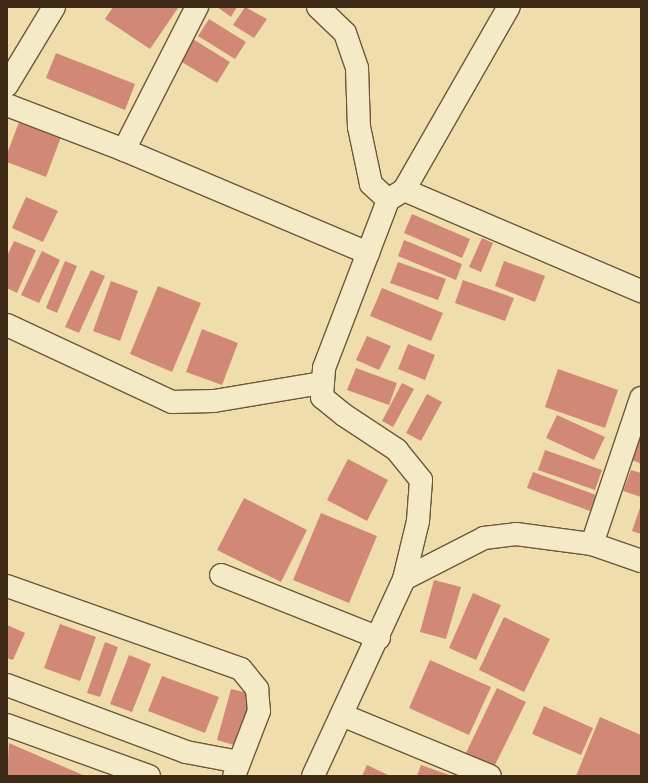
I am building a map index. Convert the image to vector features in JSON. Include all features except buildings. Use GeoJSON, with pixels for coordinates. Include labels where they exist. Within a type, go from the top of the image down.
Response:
{"type":"FeatureCollection","features":[{"type":"Feature","properties":{"kind":"street"},"geometry":{"type":"LineString","coordinates":[[7,85],[54,7]]}},
{"type":"Feature","properties":{"kind":"street"},"geometry":{"type":"LineString","coordinates":[[124,150],[197,7]]}},
{"type":"Feature","properties":{"kind":"street"},"geometry":{"type":"LineString","coordinates":[[318,7],[346,33],[356,68],[359,127],[371,184],[641,290]]}},
{"type":"Feature","properties":{"kind":"street"},"geometry":{"type":"LineString","coordinates":[[313,776],[379,638],[404,579],[418,521],[421,480],[397,450],[344,416],[322,397],[321,383],[324,368],[368,253],[396,195],[509,7]]}},
{"type":"Feature","properties":{"kind":"street"},"geometry":{"type":"LineString","coordinates":[[7,105],[124,150],[368,253]]}},
{"type":"Feature","properties":{"kind":"street"},"geometry":{"type":"LineString","coordinates":[[7,325],[172,402],[214,401],[321,383]]}},
{"type":"Feature","properties":{"kind":"street"},"geometry":{"type":"LineString","coordinates":[[592,544],[641,398]]}},
{"type":"Feature","properties":{"kind":"street"},"geometry":{"type":"LineString","coordinates":[[404,579],[484,538],[516,534],[592,544],[641,561]]}},
{"type":"Feature","properties":{"kind":"street"},"geometry":{"type":"LineString","coordinates":[[221,575],[379,638]]}},
{"type":"Feature","properties":{"kind":"street"},"geometry":{"type":"LineString","coordinates":[[7,586],[241,669],[257,689],[259,711],[236,769],[186,752],[7,685]]}},
{"type":"Feature","properties":{"kind":"street"},"geometry":{"type":"LineString","coordinates":[[342,715],[490,776]]}},
{"type":"Feature","properties":{"kind":"street"},"geometry":{"type":"LineString","coordinates":[[7,725],[138,774]]}}]}
